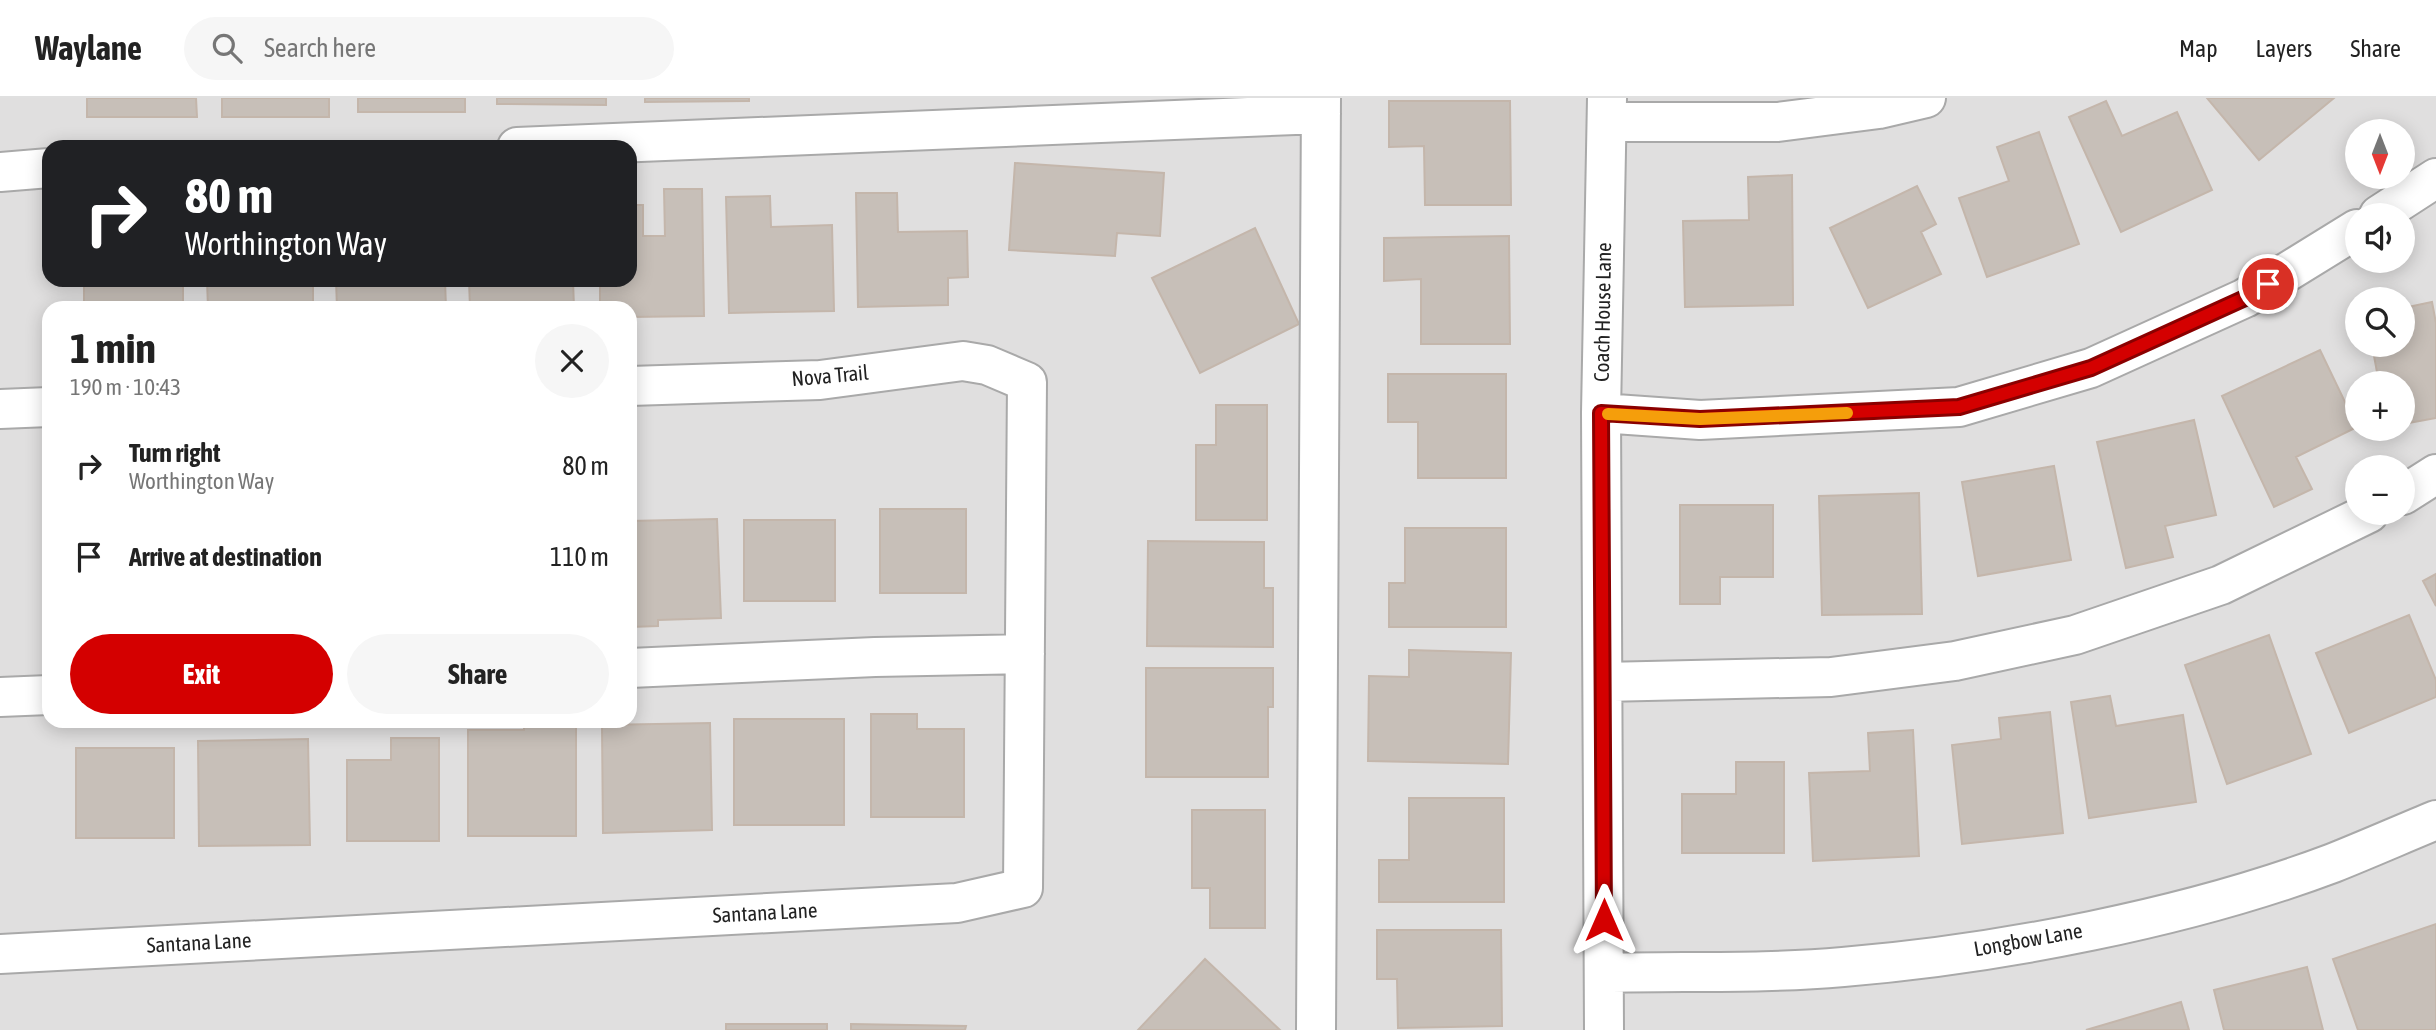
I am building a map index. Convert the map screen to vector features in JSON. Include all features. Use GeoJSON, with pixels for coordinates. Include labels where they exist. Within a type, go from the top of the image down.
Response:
{"type":"FeatureCollection","features":[{"type":"Feature","properties":{"kind":"street"},"geometry":{"type":"LineString","coordinates":[[1607,110],[1778,122],[1879,109],[1926,98]]}},
{"type":"Feature","properties":{"kind":"street"},"geometry":{"type":"LineString","coordinates":[[637,141],[1321,106],[1316,1030]]}},
{"type":"Feature","properties":{"kind":"street","name":"Coach House Lane"},"geometry":{"type":"LineString","coordinates":[[1604,1030],[1601,413],[1607,110]]}},
{"type":"Feature","properties":{"kind":"street"},"geometry":{"type":"LineString","coordinates":[[0,172],[42,169]]}},
{"type":"Feature","properties":{"kind":"street"},"geometry":{"type":"LineString","coordinates":[[2397,203],[2436,178]]}},
{"type":"Feature","properties":{"kind":"street"},"geometry":{"type":"LineString","coordinates":[[1601,413],[1700,419],[1959,407],[2102,363],[2245,298],[2345,236]]}},
{"type":"Feature","properties":{"kind":"street","name":"Nova Trail"},"geometry":{"type":"LineString","coordinates":[[637,386],[820,380],[963,361],[987,365],[1027,382]]}},
{"type":"Feature","properties":{"kind":"street","name":"Santana Lane"},"geometry":{"type":"LineString","coordinates":[[0,954],[957,903],[1023,888],[1027,382]]}},
{"type":"Feature","properties":{"kind":"street"},"geometry":{"type":"LineString","coordinates":[[0,409],[42,407]]}},
{"type":"Feature","properties":{"kind":"street"},"geometry":{"type":"LineString","coordinates":[[2415,487],[2436,474]]}},
{"type":"Feature","properties":{"kind":"street"},"geometry":{"type":"LineString","coordinates":[[1603,682],[1831,677],[1955,661],[2075,635],[2221,585],[2345,525]]}},
{"type":"Feature","properties":{"kind":"street"},"geometry":{"type":"LineString","coordinates":[[637,668],[875,657],[1025,654]]}},
{"type":"Feature","properties":{"kind":"street"},"geometry":{"type":"LineString","coordinates":[[0,697],[42,695]]}},
{"type":"Feature","properties":{"kind":"street","name":"Longbow Lane"},"geometry":{"type":"LineString","coordinates":[[1605,973],[1842,967],[1996,947],[2128,922],[2236,894],[2332,863],[2436,820]]}},
{"type":"Feature","properties":{"kind":"shaded area"},"geometry":{"type":"Polygon","coordinates":[[[0,98],[2436,98],[2436,1030],[0,1030],[0,98]]]}},
{"type":"Feature","properties":{"kind":"building"},"geometry":{"type":"Polygon","coordinates":[[[87,98],[196,98],[197,117],[87,117],[87,98]]]}},
{"type":"Feature","properties":{"kind":"building"},"geometry":{"type":"Polygon","coordinates":[[[222,98],[329,98],[329,117],[222,117],[222,98]]]}},
{"type":"Feature","properties":{"kind":"building"},"geometry":{"type":"Polygon","coordinates":[[[358,98],[465,98],[465,112],[358,112],[358,98]]]}},
{"type":"Feature","properties":{"kind":"building"},"geometry":{"type":"Polygon","coordinates":[[[497,98],[606,98],[606,105],[497,104],[497,98]]]}},
{"type":"Feature","properties":{"kind":"building"},"geometry":{"type":"Polygon","coordinates":[[[645,98],[749,98],[749,101],[645,102],[645,98]]]}},
{"type":"Feature","properties":{"kind":"building"},"geometry":{"type":"Polygon","coordinates":[[[2207,98],[2334,98],[2259,160],[2207,98]]]}},
{"type":"Feature","properties":{"kind":"building"},"geometry":{"type":"Polygon","coordinates":[[[1389,101],[1510,101],[1511,205],[1425,205],[1424,146],[1389,147],[1389,101]]]}},
{"type":"Feature","properties":{"kind":"building"},"geometry":{"type":"Polygon","coordinates":[[[2106,101],[2122,136],[2177,112],[2212,190],[2121,232],[2069,117],[2106,101]]]}},
{"type":"Feature","properties":{"kind":"building"},"geometry":{"type":"Polygon","coordinates":[[[2039,132],[2079,244],[1987,277],[1959,198],[2009,181],[1997,147],[2039,132]]]}},
{"type":"Feature","properties":{"kind":"building"},"geometry":{"type":"Polygon","coordinates":[[[1015,163],[1164,173],[1160,236],[1117,233],[1115,256],[1009,250],[1015,163]]]}},
{"type":"Feature","properties":{"kind":"building"},"geometry":{"type":"Polygon","coordinates":[[[1792,175],[1793,305],[1685,307],[1683,221],[1749,220],[1748,177],[1792,175]]]}},
{"type":"Feature","properties":{"kind":"building"},"geometry":{"type":"Polygon","coordinates":[[[1917,186],[1936,224],[1921,232],[1941,274],[1868,308],[1830,228],[1917,186]]]}},
{"type":"Feature","properties":{"kind":"building"},"geometry":{"type":"Polygon","coordinates":[[[664,189],[702,189],[704,316],[637,317],[637,301],[600,301],[600,287],[637,287],[637,205],[643,205],[643,236],[665,236],[664,189]]]}},
{"type":"Feature","properties":{"kind":"building"},"geometry":{"type":"Polygon","coordinates":[[[856,193],[897,193],[898,232],[967,231],[968,277],[948,278],[948,305],[858,307],[856,193]]]}},
{"type":"Feature","properties":{"kind":"building"},"geometry":{"type":"Polygon","coordinates":[[[770,196],[771,227],[832,225],[834,311],[729,313],[726,197],[770,196]]]}},
{"type":"Feature","properties":{"kind":"building"},"geometry":{"type":"Polygon","coordinates":[[[1255,228],[1299,324],[1200,373],[1152,278],[1255,228]]]}},
{"type":"Feature","properties":{"kind":"building"},"geometry":{"type":"Polygon","coordinates":[[[1509,236],[1510,344],[1421,344],[1421,279],[1384,281],[1384,238],[1509,236]]]}},
{"type":"Feature","properties":{"kind":"building"},"geometry":{"type":"Polygon","coordinates":[[[84,287],[183,287],[183,301],[84,301],[84,287]]]}},
{"type":"Feature","properties":{"kind":"building"},"geometry":{"type":"Polygon","coordinates":[[[207,287],[313,287],[313,301],[208,301],[207,287]]]}},
{"type":"Feature","properties":{"kind":"building"},"geometry":{"type":"Polygon","coordinates":[[[336,287],[445,287],[446,301],[337,301],[336,287]]]}},
{"type":"Feature","properties":{"kind":"building"},"geometry":{"type":"Polygon","coordinates":[[[469,287],[573,287],[574,301],[470,301],[469,287]]]}},
{"type":"Feature","properties":{"kind":"building"},"geometry":{"type":"Polygon","coordinates":[[[2432,302],[2436,323],[2436,418],[2415,422],[2415,371],[2377,371],[2374,357],[2415,357],[2415,306],[2432,302]]]}},
{"type":"Feature","properties":{"kind":"building"},"geometry":{"type":"Polygon","coordinates":[[[2320,350],[2345,402],[2345,433],[2296,457],[2312,489],[2274,507],[2222,396],[2320,350]]]}},
{"type":"Feature","properties":{"kind":"building"},"geometry":{"type":"Polygon","coordinates":[[[1388,374],[1506,374],[1506,478],[1418,478],[1418,422],[1388,422],[1388,374]]]}},
{"type":"Feature","properties":{"kind":"building"},"geometry":{"type":"Polygon","coordinates":[[[1216,405],[1267,405],[1267,520],[1196,520],[1196,445],[1216,445],[1216,405]]]}},
{"type":"Feature","properties":{"kind":"building"},"geometry":{"type":"Polygon","coordinates":[[[2194,420],[2216,515],[2165,526],[2173,557],[2126,568],[2097,442],[2194,420]]]}},
{"type":"Feature","properties":{"kind":"building"},"geometry":{"type":"Polygon","coordinates":[[[2054,466],[2071,560],[1978,576],[1962,482],[2054,466]]]}},
{"type":"Feature","properties":{"kind":"building"},"geometry":{"type":"Polygon","coordinates":[[[1919,493],[1922,614],[1822,615],[1819,496],[1919,493]]]}},
{"type":"Feature","properties":{"kind":"building"},"geometry":{"type":"Polygon","coordinates":[[[1680,505],[1773,505],[1773,577],[1720,577],[1720,604],[1680,604],[1680,505]]]}},
{"type":"Feature","properties":{"kind":"building"},"geometry":{"type":"Polygon","coordinates":[[[880,509],[966,509],[966,593],[880,593],[880,509]]]}},
{"type":"Feature","properties":{"kind":"building"},"geometry":{"type":"Polygon","coordinates":[[[717,519],[721,618],[658,620],[658,626],[637,627],[637,521],[717,519]]]}},
{"type":"Feature","properties":{"kind":"building"},"geometry":{"type":"Polygon","coordinates":[[[744,520],[835,520],[835,601],[744,601],[744,520]]]}},
{"type":"Feature","properties":{"kind":"building"},"geometry":{"type":"Polygon","coordinates":[[[1405,528],[1506,528],[1506,627],[1389,627],[1389,583],[1405,583],[1405,528]]]}},
{"type":"Feature","properties":{"kind":"building"},"geometry":{"type":"Polygon","coordinates":[[[1148,541],[1264,542],[1264,588],[1273,588],[1273,647],[1147,646],[1148,541]]]}},
{"type":"Feature","properties":{"kind":"building"},"geometry":{"type":"Polygon","coordinates":[[[2436,574],[2436,606],[2423,581],[2436,574]]]}},
{"type":"Feature","properties":{"kind":"building"},"geometry":{"type":"Polygon","coordinates":[[[2409,615],[2436,680],[2436,697],[2349,733],[2316,653],[2409,615]]]}},
{"type":"Feature","properties":{"kind":"building"},"geometry":{"type":"Polygon","coordinates":[[[2269,635],[2311,754],[2227,784],[2185,665],[2269,635]]]}},
{"type":"Feature","properties":{"kind":"building"},"geometry":{"type":"Polygon","coordinates":[[[1409,650],[1511,653],[1508,764],[1368,761],[1369,676],[1409,677],[1409,650]]]}},
{"type":"Feature","properties":{"kind":"building"},"geometry":{"type":"Polygon","coordinates":[[[1146,668],[1273,668],[1273,707],[1268,707],[1268,777],[1146,777],[1146,668]]]}},
{"type":"Feature","properties":{"kind":"building"},"geometry":{"type":"Polygon","coordinates":[[[2110,696],[2116,726],[2183,715],[2196,802],[2089,818],[2071,702],[2110,696]]]}},
{"type":"Feature","properties":{"kind":"building"},"geometry":{"type":"Polygon","coordinates":[[[2050,712],[2063,833],[1962,844],[1952,745],[2001,739],[1999,718],[2050,712]]]}},
{"type":"Feature","properties":{"kind":"building"},"geometry":{"type":"Polygon","coordinates":[[[871,714],[917,714],[917,729],[964,729],[964,817],[871,817],[871,714]]]}},
{"type":"Feature","properties":{"kind":"building"},"geometry":{"type":"Polygon","coordinates":[[[734,719],[844,719],[844,825],[734,825],[734,719]]]}},
{"type":"Feature","properties":{"kind":"building"},"geometry":{"type":"Polygon","coordinates":[[[710,723],[712,830],[603,833],[602,728],[637,728],[637,724],[710,723]]]}},
{"type":"Feature","properties":{"kind":"building"},"geometry":{"type":"Polygon","coordinates":[[[576,728],[576,836],[468,836],[468,730],[576,728]]]}},
{"type":"Feature","properties":{"kind":"building"},"geometry":{"type":"Polygon","coordinates":[[[1913,730],[1919,856],[1813,861],[1809,773],[1870,771],[1868,733],[1913,730]]]}},
{"type":"Feature","properties":{"kind":"building"},"geometry":{"type":"Polygon","coordinates":[[[391,738],[439,738],[439,841],[347,841],[347,760],[391,760],[391,738]]]}},
{"type":"Feature","properties":{"kind":"building"},"geometry":{"type":"Polygon","coordinates":[[[308,739],[310,845],[199,846],[198,741],[308,739]]]}},
{"type":"Feature","properties":{"kind":"building"},"geometry":{"type":"Polygon","coordinates":[[[76,748],[174,748],[174,838],[76,838],[76,748]]]}},
{"type":"Feature","properties":{"kind":"building"},"geometry":{"type":"Polygon","coordinates":[[[1736,762],[1784,762],[1784,853],[1682,853],[1682,794],[1736,794],[1736,762]]]}},
{"type":"Feature","properties":{"kind":"building"},"geometry":{"type":"Polygon","coordinates":[[[1409,798],[1504,798],[1504,902],[1379,902],[1379,860],[1409,860],[1409,798]]]}},
{"type":"Feature","properties":{"kind":"building"},"geometry":{"type":"Polygon","coordinates":[[[1192,810],[1265,810],[1265,928],[1210,928],[1210,888],[1192,888],[1192,810]]]}},
{"type":"Feature","properties":{"kind":"building"},"geometry":{"type":"Polygon","coordinates":[[[2436,924],[2436,1030],[2358,1030],[2333,959],[2436,924]]]}},
{"type":"Feature","properties":{"kind":"building"},"geometry":{"type":"Polygon","coordinates":[[[1377,930],[1501,930],[1502,1026],[1398,1028],[1397,979],[1377,979],[1377,930]]]}},
{"type":"Feature","properties":{"kind":"building"},"geometry":{"type":"Polygon","coordinates":[[[1205,959],[1280,1030],[1138,1030],[1205,959]]]}},
{"type":"Feature","properties":{"kind":"building"},"geometry":{"type":"Polygon","coordinates":[[[2307,967],[2323,1030],[2224,1030],[2214,990],[2307,967]]]}},
{"type":"Feature","properties":{"kind":"building"},"geometry":{"type":"Polygon","coordinates":[[[2181,1002],[2189,1030],[2086,1030],[2181,1002]]]}},
{"type":"Feature","properties":{"kind":"building"},"geometry":{"type":"Polygon","coordinates":[[[726,1024],[827,1024],[827,1030],[726,1030],[726,1024]]]}},
{"type":"Feature","properties":{"kind":"building"},"geometry":{"type":"Polygon","coordinates":[[[851,1024],[966,1026],[965,1030],[851,1030],[851,1024]]]}},
{"type":"Feature","properties":{"kind":"slow traffic"},"geometry":{"type":"LineString","coordinates":[[1608,414],[1700,419],[1847,413]]}},
{"type":"Feature","properties":{"kind":"route"},"geometry":{"type":"LineString","coordinates":[[1604,920],[1601,413],[1700,419],[1959,407],[2091,368],[2245,298],[2268,284]]}}]}
